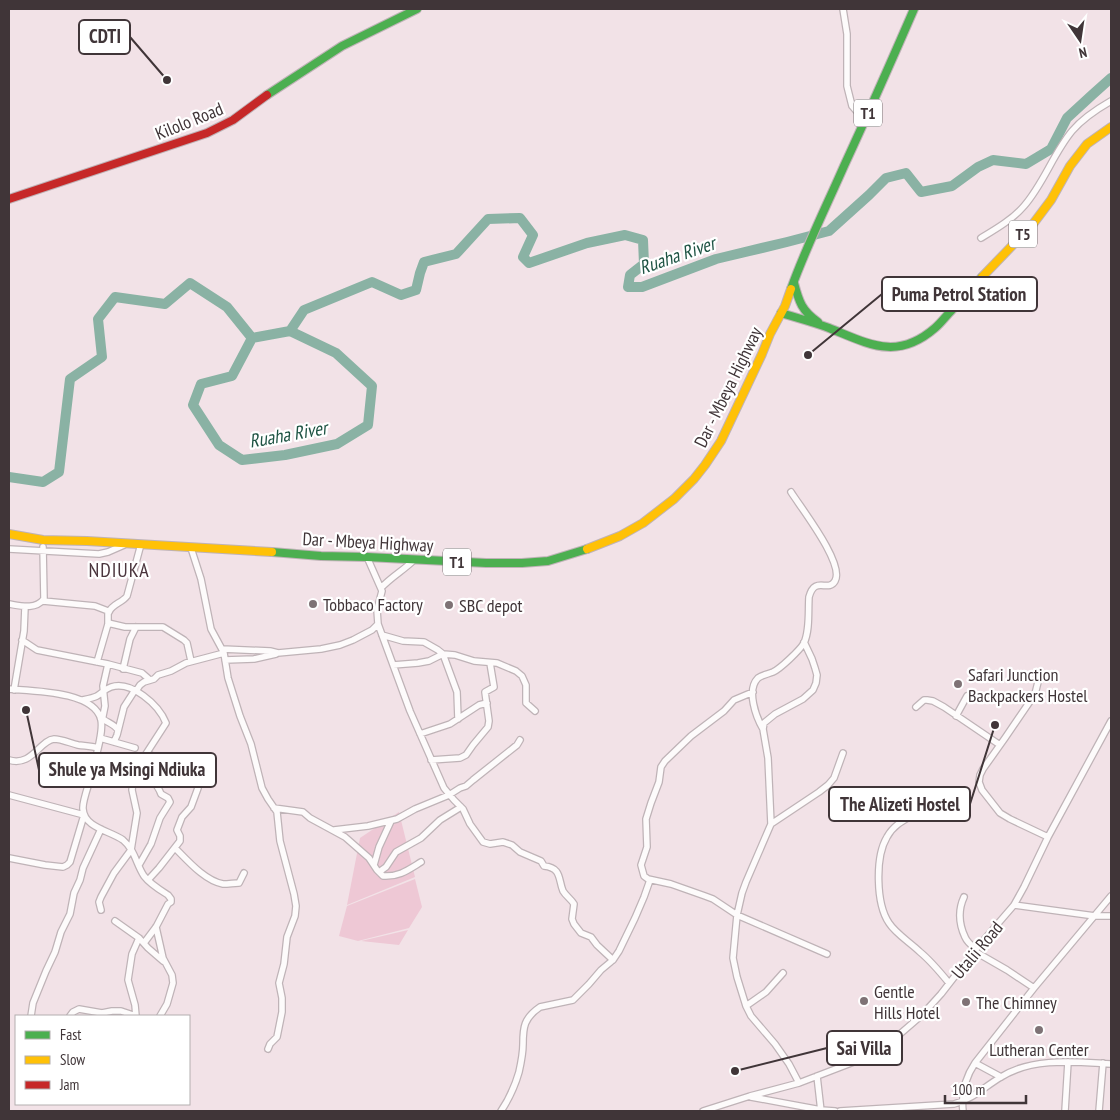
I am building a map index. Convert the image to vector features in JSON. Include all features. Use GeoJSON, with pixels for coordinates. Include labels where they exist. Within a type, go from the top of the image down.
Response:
{"type":"FeatureCollection","features":[{"type":"Feature","properties":{"kind":"main road","name":"Kilolo Road"},"geometry":{"type":"LineString","coordinates":[[9,199],[207,133],[233,120],[262,98],[342,46],[417,9]]}},
{"type":"Feature","properties":{"kind":"main road","name":"T1"},"geometry":{"type":"LineString","coordinates":[[783,310],[797,272],[885,78],[914,9]]}},
{"type":"Feature","properties":{"kind":"main road","name":"T5"},"geometry":{"type":"LineString","coordinates":[[783,310],[871,345],[889,348],[904,347],[916,342],[936,328],[1033,224],[1051,200],[1070,166],[1087,144],[1111,127]]}},
{"type":"Feature","properties":{"kind":"main road"},"geometry":{"type":"LineString","coordinates":[[770,334],[785,324],[805,318],[794,283]]}},
{"type":"Feature","properties":{"kind":"main road","name":"Dar - Mbeya Highway"},"geometry":{"type":"LineString","coordinates":[[9,534],[43,540],[88,540],[321,556],[486,564],[548,560],[595,548],[643,523],[674,499],[694,479],[721,441],[783,310]]}},
{"type":"Feature","properties":{"kind":"street"},"geometry":{"type":"LineString","coordinates":[[843,9],[847,35],[847,86],[849,97],[852,106],[864,121]]}},
{"type":"Feature","properties":{"kind":"street"},"geometry":{"type":"LineString","coordinates":[[981,238],[998,228],[1024,207],[1038,188],[1055,156],[1072,131],[1089,115],[1111,101]]}},
{"type":"Feature","properties":{"kind":"street"},"geometry":{"type":"LineString","coordinates":[[791,492],[826,545],[834,561],[837,576],[831,585],[815,586],[812,588],[808,602],[806,635],[804,642],[796,653],[777,670],[756,680],[753,699],[763,729],[768,758],[771,824],[746,882],[737,915],[733,958],[736,976],[751,1016],[775,1044],[799,1083]]}},
{"type":"Feature","properties":{"kind":"street"},"geometry":{"type":"LineString","coordinates":[[43,540],[43,601]]}},
{"type":"Feature","properties":{"kind":"street"},"geometry":{"type":"LineString","coordinates":[[9,549],[99,554],[128,544]]}},
{"type":"Feature","properties":{"kind":"street"},"geometry":{"type":"LineString","coordinates":[[97,662],[108,623],[109,612],[112,607],[127,596],[141,544]]}},
{"type":"Feature","properties":{"kind":"street"},"geometry":{"type":"LineString","coordinates":[[191,548],[201,579],[212,629],[224,654],[228,678],[250,744],[262,788],[277,812],[284,861],[293,888],[296,906],[295,916],[286,938],[284,964],[279,983],[282,1012],[277,1036],[268,1049]]}},
{"type":"Feature","properties":{"kind":"street"},"geometry":{"type":"LineString","coordinates":[[367,557],[381,588],[377,610],[378,624],[420,734],[444,788],[465,812],[470,824],[483,842],[490,844],[503,842],[512,845],[520,852],[541,861],[544,866],[550,866],[556,871],[559,875],[563,891],[573,902],[572,919],[574,924],[580,932],[591,936],[597,945],[613,960]]}},
{"type":"Feature","properties":{"kind":"street"},"geometry":{"type":"LineString","coordinates":[[381,588],[414,560]]}},
{"type":"Feature","properties":{"kind":"street"},"geometry":{"type":"LineString","coordinates":[[9,604],[25,607],[34,606],[43,601],[95,606],[106,609],[109,612]]}},
{"type":"Feature","properties":{"kind":"street"},"geometry":{"type":"LineString","coordinates":[[25,607],[24,630],[11,690],[56,694],[82,700],[98,712],[102,721],[115,726],[118,730]]}},
{"type":"Feature","properties":{"kind":"street"},"geometry":{"type":"LineString","coordinates":[[108,623],[125,627],[162,628],[176,635],[187,644],[191,661]]}},
{"type":"Feature","properties":{"kind":"street"},"geometry":{"type":"LineString","coordinates":[[224,654],[254,659],[278,653],[321,649],[340,645],[360,637],[378,624]]}},
{"type":"Feature","properties":{"kind":"street"},"geometry":{"type":"LineString","coordinates":[[123,669],[130,639],[136,627]]}},
{"type":"Feature","properties":{"kind":"street"},"geometry":{"type":"LineString","coordinates":[[382,635],[403,641],[424,642],[443,654],[457,692],[458,720]]}},
{"type":"Feature","properties":{"kind":"street"},"geometry":{"type":"LineString","coordinates":[[22,640],[37,650],[108,664],[142,674],[150,680]]}},
{"type":"Feature","properties":{"kind":"street"},"geometry":{"type":"LineString","coordinates":[[763,729],[764,723],[769,719],[803,699],[813,690],[817,675],[804,642]]}},
{"type":"Feature","properties":{"kind":"street"},"geometry":{"type":"LineString","coordinates":[[114,742],[124,707],[142,683],[191,661],[224,654],[270,651],[278,653]]}},
{"type":"Feature","properties":{"kind":"street"},"geometry":{"type":"LineString","coordinates":[[393,666],[429,661],[443,654],[504,666],[522,676],[526,685],[526,703],[535,710]]}},
{"type":"Feature","properties":{"kind":"street"},"geometry":{"type":"LineString","coordinates":[[431,760],[460,758],[466,755],[488,727],[489,721],[485,692],[494,687],[490,663]]}},
{"type":"Feature","properties":{"kind":"street"},"geometry":{"type":"LineString","coordinates":[[108,664],[103,686],[105,706],[100,738],[82,810],[86,819],[123,840],[148,880],[171,898],[156,927],[141,941],[132,954],[128,980],[136,1015]]}},
{"type":"Feature","properties":{"kind":"street"},"geometry":{"type":"LineString","coordinates":[[142,674],[142,683]]}},
{"type":"Feature","properties":{"kind":"street"},"geometry":{"type":"LineString","coordinates":[[1038,682],[1035,694],[983,768],[979,785],[1000,813],[1048,837]]}},
{"type":"Feature","properties":{"kind":"street"},"geometry":{"type":"LineString","coordinates":[[82,700],[96,696],[114,686],[124,686],[135,690],[158,710],[166,723],[144,757],[133,781],[132,790],[137,812],[131,850],[114,872],[101,897],[99,902],[101,910]]}},
{"type":"Feature","properties":{"kind":"street"},"geometry":{"type":"LineString","coordinates":[[753,692],[734,700],[724,711],[691,736],[661,767],[659,782],[646,820],[647,847],[641,865],[644,876],[650,880],[671,884],[714,899],[737,915],[827,954]]}},
{"type":"Feature","properties":{"kind":"street"},"geometry":{"type":"LineString","coordinates":[[956,716],[967,696]]}},
{"type":"Feature","properties":{"kind":"street"},"geometry":{"type":"LineString","coordinates":[[916,707],[924,700],[933,701],[1000,745]]}},
{"type":"Feature","properties":{"kind":"street"},"geometry":{"type":"LineString","coordinates":[[420,734],[458,720],[478,705],[487,703]]}},
{"type":"Feature","properties":{"kind":"street","name":"Utalii Road"},"geometry":{"type":"LineString","coordinates":[[703,1111],[799,1083],[859,1060],[893,1040],[922,1015],[1014,906],[1048,837],[1111,721]]}},
{"type":"Feature","properties":{"kind":"street"},"geometry":{"type":"LineString","coordinates":[[1104,734],[1111,737]]}},
{"type":"Feature","properties":{"kind":"street"},"geometry":{"type":"LineString","coordinates":[[100,738],[135,748]]}},
{"type":"Feature","properties":{"kind":"street"},"geometry":{"type":"LineString","coordinates":[[9,760],[23,760],[54,739],[98,748]]}},
{"type":"Feature","properties":{"kind":"street"},"geometry":{"type":"LineString","coordinates":[[334,830],[391,821],[449,795],[466,786],[517,745],[520,740]]}},
{"type":"Feature","properties":{"kind":"street"},"geometry":{"type":"LineString","coordinates":[[148,753],[163,763],[172,773],[186,779],[198,788],[192,806],[182,817],[176,830],[181,838],[148,880]]}},
{"type":"Feature","properties":{"kind":"street"},"geometry":{"type":"LineString","coordinates":[[771,824],[828,785],[834,778],[843,753]]}},
{"type":"Feature","properties":{"kind":"street"},"geometry":{"type":"LineString","coordinates":[[95,757],[124,760],[128,768],[148,777],[155,783],[161,794],[168,798],[170,802],[160,818],[151,844],[139,865]]}},
{"type":"Feature","properties":{"kind":"street"},"geometry":{"type":"LineString","coordinates":[[9,794],[84,815]]}},
{"type":"Feature","properties":{"kind":"street"},"geometry":{"type":"LineString","coordinates":[[379,872],[386,867],[396,852],[421,838],[440,820],[461,807]]}},
{"type":"Feature","properties":{"kind":"street"},"geometry":{"type":"LineString","coordinates":[[274,808],[303,812],[310,818],[334,830],[354,844],[369,858],[383,876],[399,875],[421,862]]}},
{"type":"Feature","properties":{"kind":"street"},"geometry":{"type":"LineString","coordinates":[[9,858],[45,865],[63,867],[67,865],[70,862],[84,815]]}},
{"type":"Feature","properties":{"kind":"street"},"geometry":{"type":"LineString","coordinates":[[913,815],[897,824],[883,845],[879,876],[882,905],[884,914],[892,927],[921,952],[950,983]]}},
{"type":"Feature","properties":{"kind":"street"},"geometry":{"type":"LineString","coordinates":[[374,865],[379,847],[391,821]]}},
{"type":"Feature","properties":{"kind":"street"},"geometry":{"type":"LineString","coordinates":[[31,1015],[33,1003],[70,914],[74,893],[83,868],[101,829]]}},
{"type":"Feature","properties":{"kind":"street"},"geometry":{"type":"LineString","coordinates":[[174,848],[200,872],[217,882],[226,884],[240,883],[244,873]]}},
{"type":"Feature","properties":{"kind":"street"},"geometry":{"type":"LineString","coordinates":[[501,1111],[510,1096],[519,1071],[523,1030],[527,1020],[540,1007],[573,1000],[600,970],[613,960],[632,924],[650,880]]}},
{"type":"Feature","properties":{"kind":"street"},"geometry":{"type":"LineString","coordinates":[[963,1111],[964,1087],[969,1072],[975,1063],[1034,988],[1111,896]]}},
{"type":"Feature","properties":{"kind":"street"},"geometry":{"type":"LineString","coordinates":[[964,897],[959,910],[960,918],[965,937],[975,950],[1034,988]]}},
{"type":"Feature","properties":{"kind":"street"},"geometry":{"type":"LineString","coordinates":[[1014,906],[1095,916],[1111,916]]}},
{"type":"Feature","properties":{"kind":"street"},"geometry":{"type":"LineString","coordinates":[[115,921],[165,962]]}},
{"type":"Feature","properties":{"kind":"street"},"geometry":{"type":"LineString","coordinates":[[156,927],[162,953],[172,975],[173,983],[167,1004],[161,1015]]}},
{"type":"Feature","properties":{"kind":"street"},"geometry":{"type":"LineString","coordinates":[[746,1006],[766,992],[783,973]]}},
{"type":"Feature","properties":{"kind":"street"},"geometry":{"type":"LineString","coordinates":[[71,1015],[79,1009],[102,1013],[121,1011],[133,1015]]}},
{"type":"Feature","properties":{"kind":"street"},"geometry":{"type":"LineString","coordinates":[[840,1111],[948,1105],[962,1102],[1001,1077],[1017,1069],[1039,1063],[1064,1061],[1111,1064]]}},
{"type":"Feature","properties":{"kind":"street"},"geometry":{"type":"LineString","coordinates":[[1065,1111],[1068,1062]]}},
{"type":"Feature","properties":{"kind":"street"},"geometry":{"type":"LineString","coordinates":[[975,1063],[1001,1077]]}},
{"type":"Feature","properties":{"kind":"street"},"geometry":{"type":"LineString","coordinates":[[1099,1111],[1103,1063]]}},
{"type":"Feature","properties":{"kind":"street"},"geometry":{"type":"LineString","coordinates":[[817,1076],[821,1111]]}},
{"type":"Feature","properties":{"kind":"street"},"geometry":{"type":"LineString","coordinates":[[750,1096],[821,1111],[835,1111]]}},
{"type":"Feature","properties":{"kind":"shaded area"},"geometry":{"type":"Polygon","coordinates":[[[399,812],[415,877],[347,905],[360,838],[399,812]]]}},
{"type":"Feature","properties":{"kind":"shaded area"},"geometry":{"type":"Polygon","coordinates":[[[415,879],[422,907],[409,928],[358,941],[339,936],[347,906],[415,879]]]}},
{"type":"Feature","properties":{"kind":"shaded area"},"geometry":{"type":"Polygon","coordinates":[[[408,930],[399,945],[361,941],[391,934],[408,930]]]}},
{"type":"Feature","properties":{"kind":"waterway","name":"Ruaha River"},"geometry":{"type":"LineString","coordinates":[[9,477],[43,482],[59,472],[70,379],[102,357],[98,319],[115,297],[165,304],[190,283],[227,307],[252,338],[290,331],[304,310],[372,282],[401,295],[416,290],[424,262],[456,254],[488,219],[520,218],[533,235],[523,257],[529,263],[587,243],[625,235],[643,240],[644,264],[630,275],[628,287],[642,287],[716,259],[829,231],[886,178],[906,173],[921,192],[952,186],[978,167],[993,160],[1026,164],[1051,149],[1067,118],[1111,78]]}},
{"type":"Feature","properties":{"kind":"waterway","name":"Ruaha River"},"geometry":{"type":"LineString","coordinates":[[252,338],[232,376],[201,384],[193,405],[219,445],[242,460],[285,455],[337,444],[368,425],[372,386],[336,353],[290,331]]}},
{"type":"Feature","properties":{"kind":"traffic: fast"},"geometry":{"type":"LineString","coordinates":[[267,95],[342,46],[417,9]]}},
{"type":"Feature","properties":{"kind":"traffic: fast"},"geometry":{"type":"LineString","coordinates":[[791,289],[810,242],[914,9]]}},
{"type":"Feature","properties":{"kind":"traffic: fast"},"geometry":{"type":"LineString","coordinates":[[781,313],[823,326],[870,344],[895,347],[921,338],[935,328],[982,277]]}},
{"type":"Feature","properties":{"kind":"traffic: fast"},"geometry":{"type":"LineString","coordinates":[[794,283],[802,306],[818,322]]}},
{"type":"Feature","properties":{"kind":"traffic: fast"},"geometry":{"type":"LineString","coordinates":[[272,552],[321,556],[522,563],[548,561],[587,549]]}},
{"type":"Feature","properties":{"kind":"traffic: slow"},"geometry":{"type":"LineString","coordinates":[[982,277],[1033,224],[1051,200],[1070,166],[1087,144],[1111,127]]}},
{"type":"Feature","properties":{"kind":"traffic: slow"},"geometry":{"type":"LineString","coordinates":[[587,549],[620,536],[643,523],[674,499],[705,465],[721,441],[770,334],[785,306],[791,289]]}},
{"type":"Feature","properties":{"kind":"traffic: slow"},"geometry":{"type":"LineString","coordinates":[[9,534],[43,540],[272,552]]}},
{"type":"Feature","properties":{"kind":"traffic: jam"},"geometry":{"type":"LineString","coordinates":[[9,199],[207,133],[233,120],[267,95]]}},
{"type":"Feature","properties":{"kind":"place","name":"CDTI"},"geometry":{"type":"Point","coordinates":[167,80]}},
{"type":"Feature","properties":{"kind":"place","name":"Puma Petrol Station"},"geometry":{"type":"Point","coordinates":[808,355]}},
{"type":"Feature","properties":{"kind":"place","name":"Tobbaco Factory"},"geometry":{"type":"Point","coordinates":[313,604]}},
{"type":"Feature","properties":{"kind":"place","name":"SBC depot"},"geometry":{"type":"Point","coordinates":[449,605]}},
{"type":"Feature","properties":{"kind":"place","name":"Safari Junction Backpackers Hostel"},"geometry":{"type":"Point","coordinates":[958,684]}},
{"type":"Feature","properties":{"kind":"place","name":"Shule ya Msingi Ndiuka"},"geometry":{"type":"Point","coordinates":[26,710]}},
{"type":"Feature","properties":{"kind":"place","name":"The Alizeti Hostel"},"geometry":{"type":"Point","coordinates":[995,725]}},
{"type":"Feature","properties":{"kind":"place","name":"Gentle Hills Hotel"},"geometry":{"type":"Point","coordinates":[864,1001]}},
{"type":"Feature","properties":{"kind":"place","name":"The Chimney"},"geometry":{"type":"Point","coordinates":[966,1002]}},
{"type":"Feature","properties":{"kind":"place","name":"Lutheran Center"},"geometry":{"type":"Point","coordinates":[1039,1030]}},
{"type":"Feature","properties":{"kind":"place","name":"Sai Villa"},"geometry":{"type":"Point","coordinates":[735,1071]}},
{"type":"Feature","properties":{"kind":"district","name":"NDIUKA"},"geometry":{"type":"Point","coordinates":[119,570]}}]}
